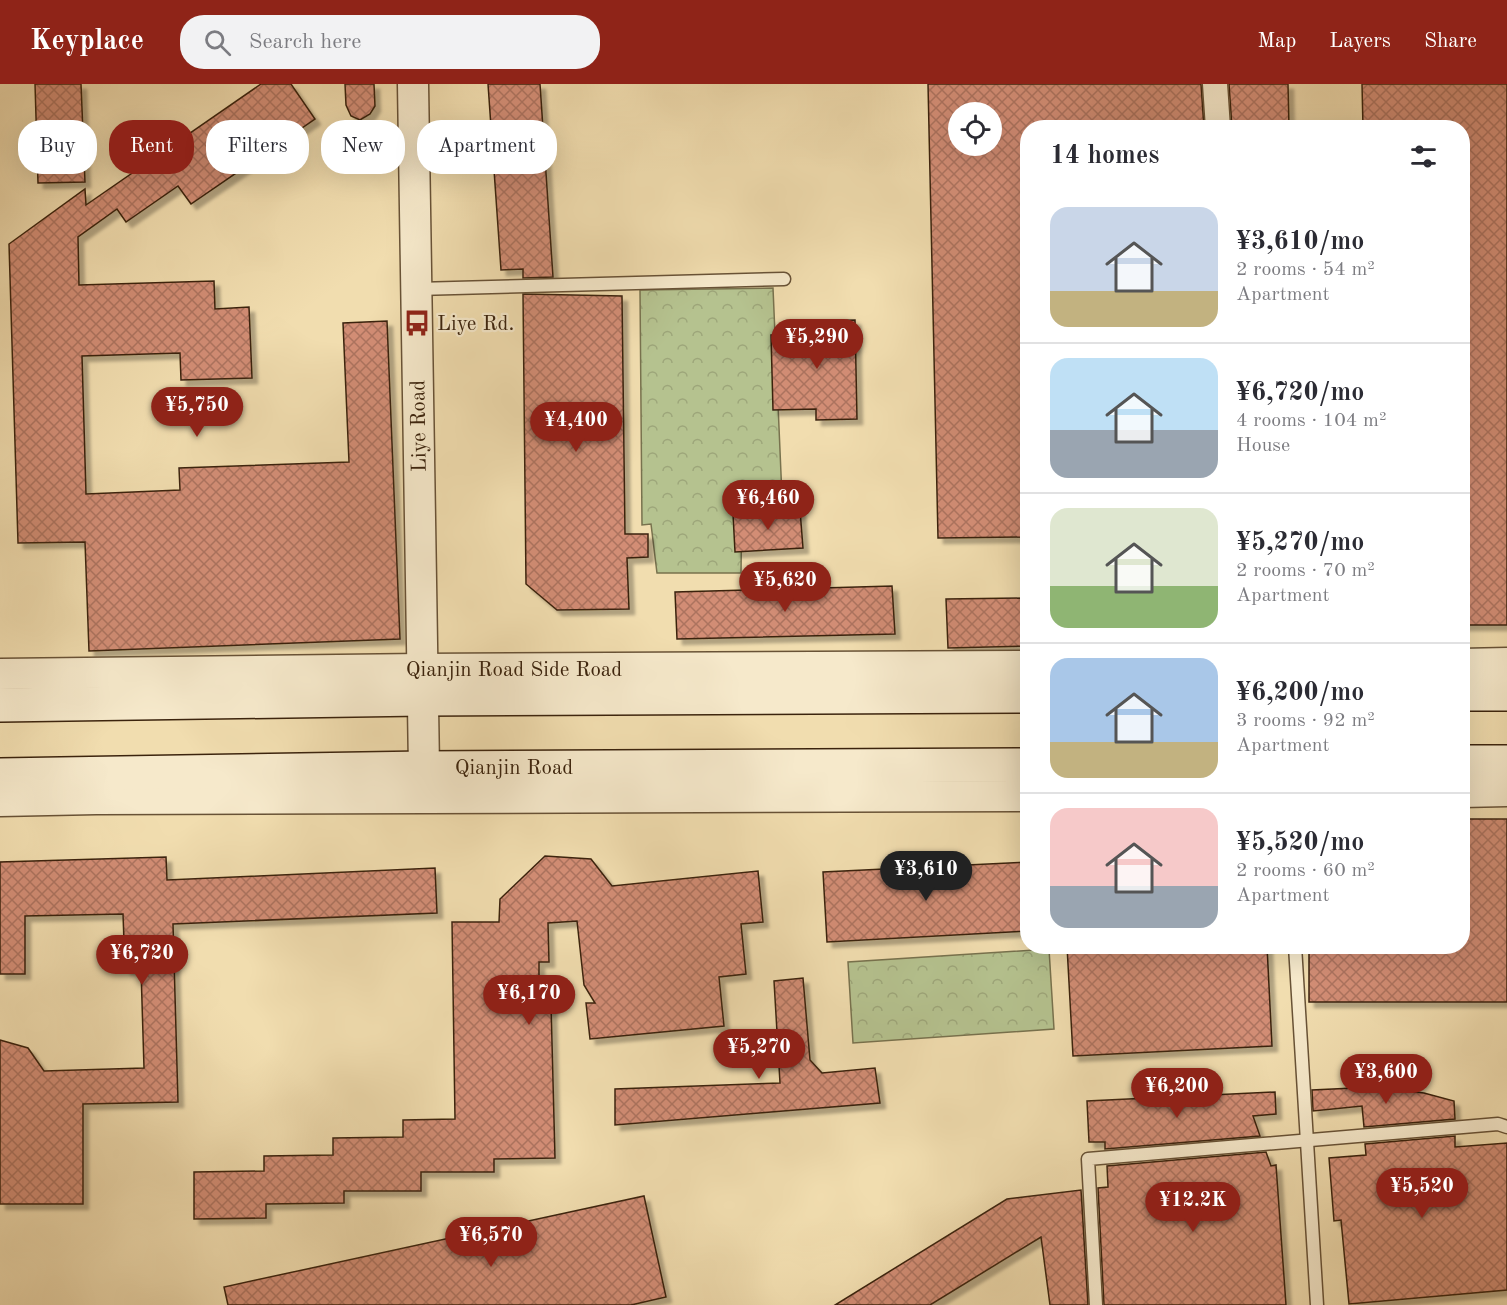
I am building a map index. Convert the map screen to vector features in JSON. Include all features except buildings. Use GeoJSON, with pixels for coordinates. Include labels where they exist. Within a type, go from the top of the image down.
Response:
{"type":"FeatureCollection","features":[{"type":"Feature","properties":{"kind":"main road"},"geometry":{"type":"LineString","coordinates":[[0,705],[422,684],[1020,696]]}},
{"type":"Feature","properties":{"kind":"main road"},"geometry":{"type":"LineString","coordinates":[[1470,694],[1507,694]]}},
{"type":"Feature","properties":{"kind":"main road"},"geometry":{"type":"LineString","coordinates":[[1470,762],[1507,762]]}},
{"type":"Feature","properties":{"kind":"main road","name":"Qianjin Road"},"geometry":{"type":"LineString","coordinates":[[0,775],[424,768],[1020,765]]}},
{"type":"Feature","properties":{"kind":"street","name":"Liye Road"},"geometry":{"type":"LineString","coordinates":[[413,84],[424,768]]}},
{"type":"Feature","properties":{"kind":"street"},"geometry":{"type":"LineString","coordinates":[[1215,84],[1217,120]]}},
{"type":"Feature","properties":{"kind":"street"},"geometry":{"type":"LineString","coordinates":[[1470,664],[1507,663]]}},
{"type":"Feature","properties":{"kind":"street","name":"Qianjin Road Side Road"},"geometry":{"type":"LineString","coordinates":[[0,675],[422,684],[1020,666]]}},
{"type":"Feature","properties":{"kind":"street"},"geometry":{"type":"LineString","coordinates":[[1470,792],[1507,791]]}},
{"type":"Feature","properties":{"kind":"street"},"geometry":{"type":"LineString","coordinates":[[0,801],[1020,796]]}},
{"type":"Feature","properties":{"kind":"lane"},"geometry":{"type":"LineString","coordinates":[[416,289],[784,279]]}},
{"type":"Feature","properties":{"kind":"lane"},"geometry":{"type":"LineString","coordinates":[[1295,954],[1317,1305]]}},
{"type":"Feature","properties":{"kind":"lane"},"geometry":{"type":"LineString","coordinates":[[1096,1305],[1088,1159],[1498,1124],[1507,1127]]}},
{"type":"Feature","properties":{"kind":"green space"},"geometry":{"type":"Polygon","coordinates":[[[773,288],[782,497],[742,496],[741,573],[657,573],[651,524],[642,525],[640,290],[773,288]]]}},
{"type":"Feature","properties":{"kind":"green space"},"geometry":{"type":"Polygon","coordinates":[[[1020,951],[1020,954],[1049,954],[1054,1029],[853,1043],[848,962],[1020,951]]]}},
{"type":"Feature","properties":{"kind":"place","name":"Liye Rd."},"geometry":{"type":"Point","coordinates":[417,323]}}]}
